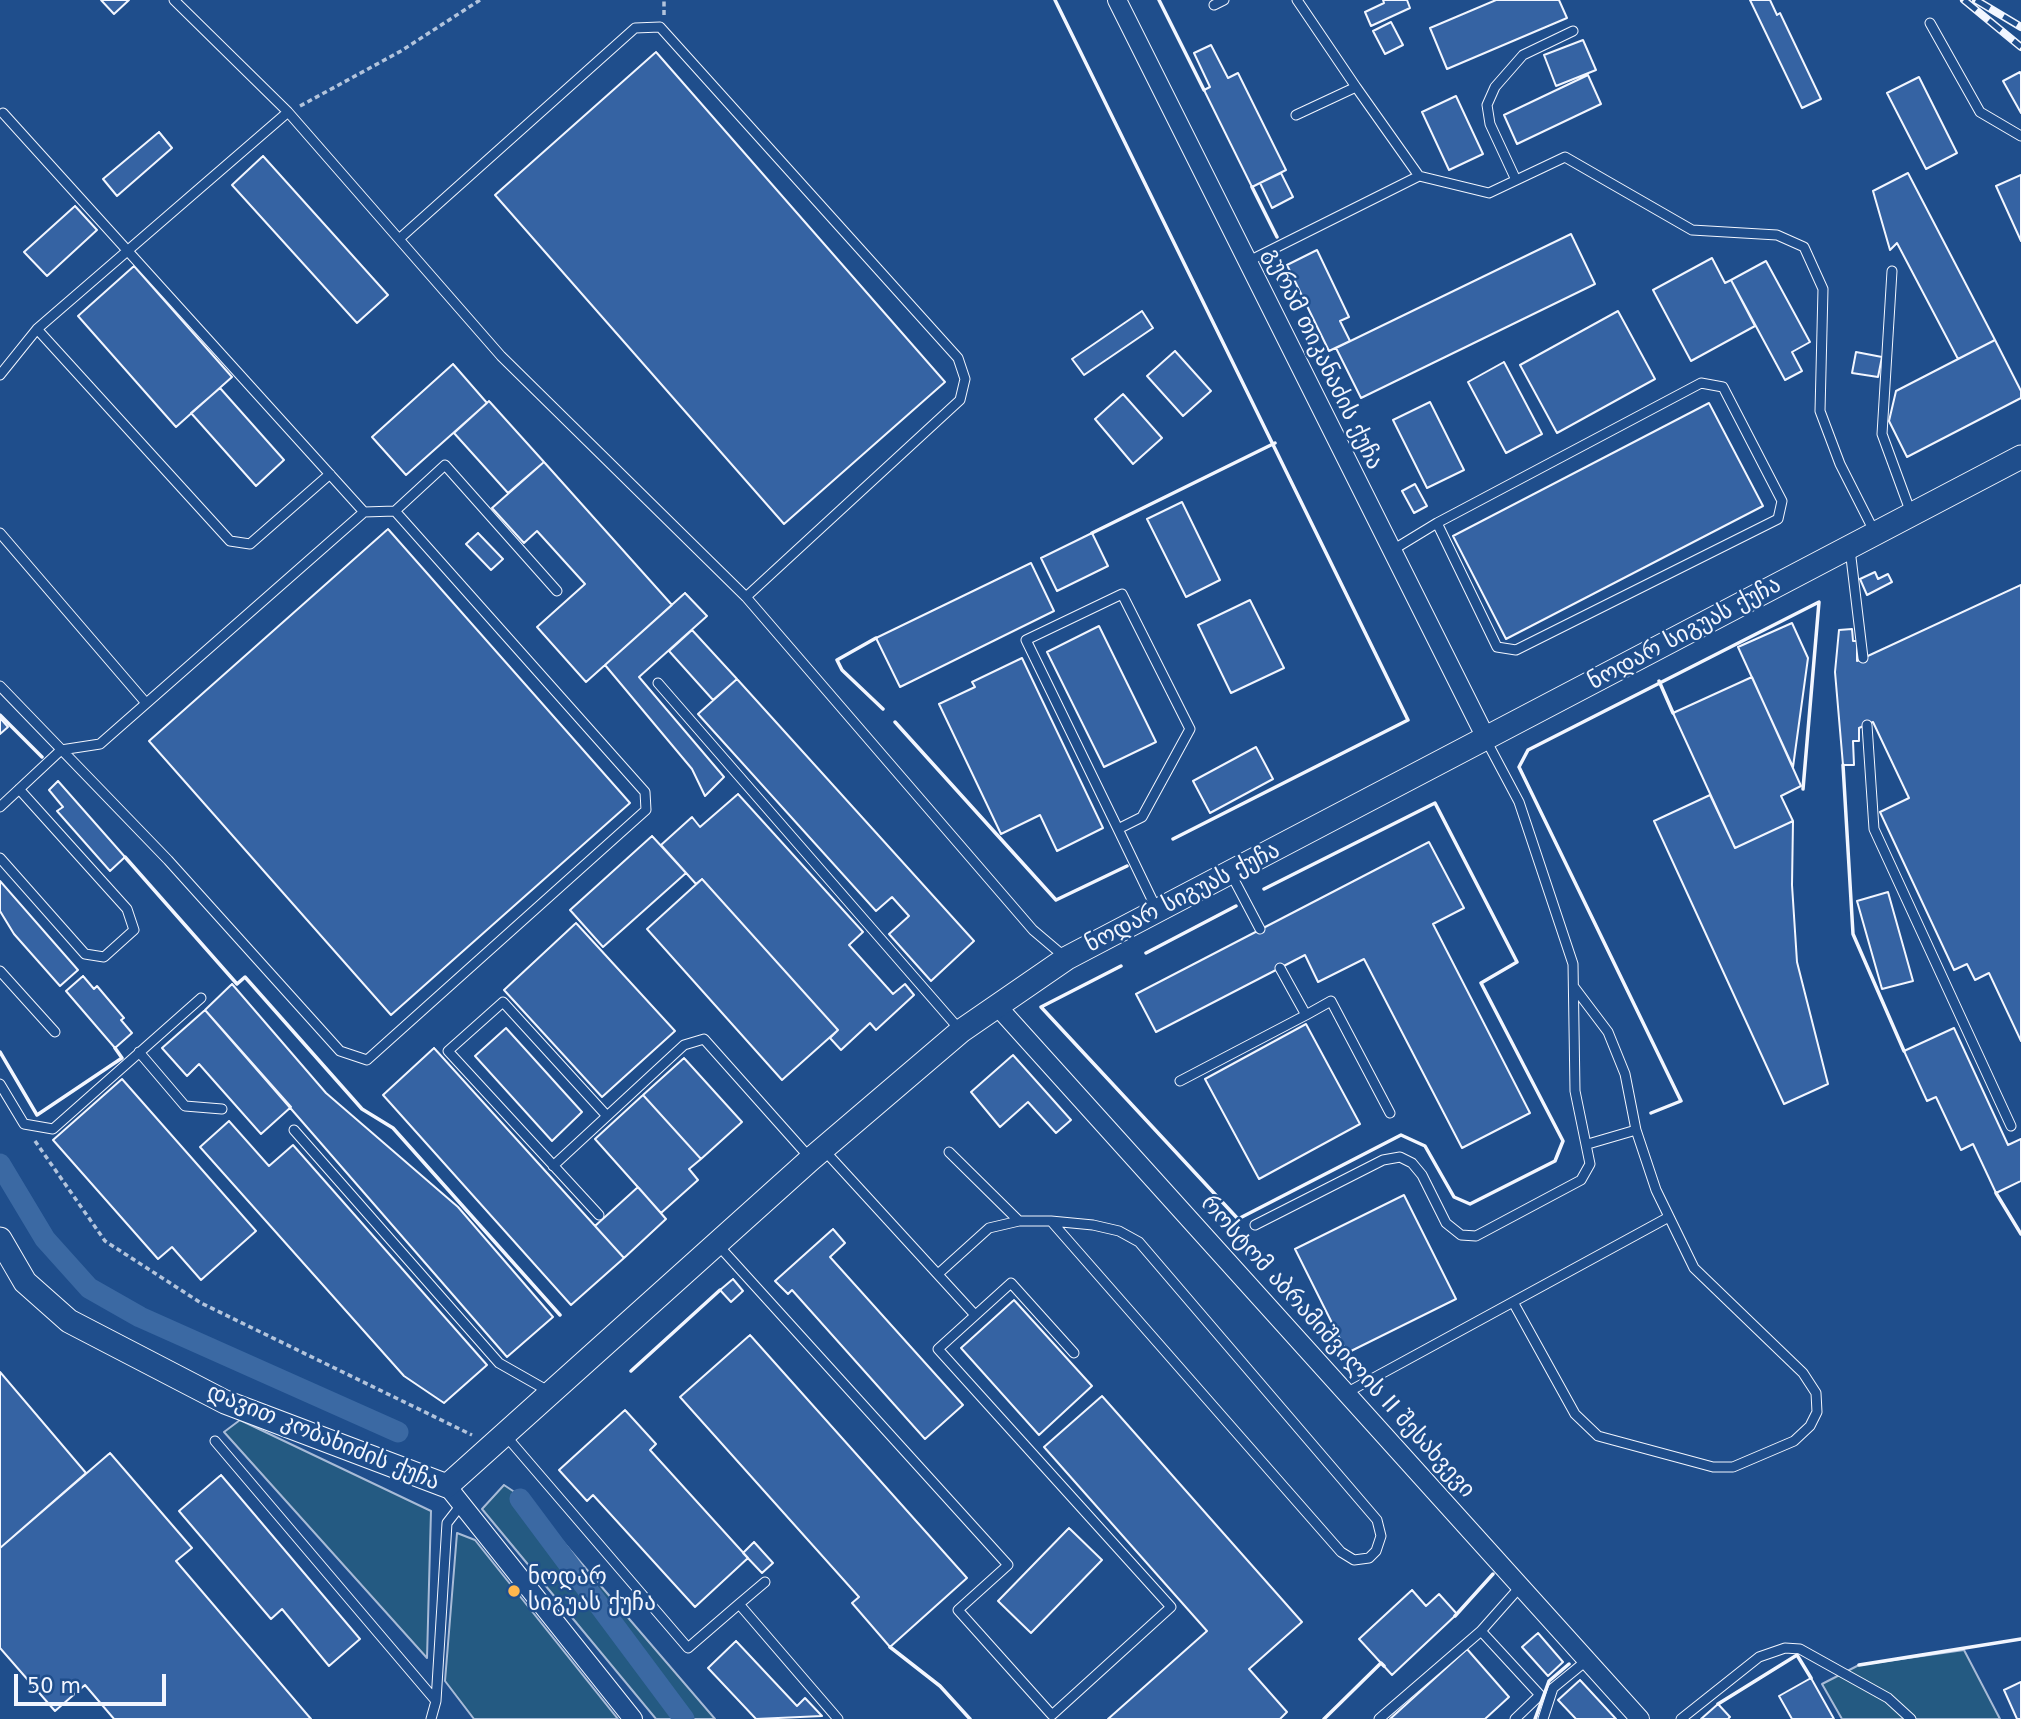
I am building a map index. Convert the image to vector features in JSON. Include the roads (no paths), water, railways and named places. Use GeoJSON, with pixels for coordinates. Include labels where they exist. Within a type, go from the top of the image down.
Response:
{"type":"FeatureCollection","features":[{"type":"Feature","properties":{"kind":"street","name":"გურამ თიკანაძის ქუჩა"},"geometry":{"type":"LineString","coordinates":[[1117,0],[1390,551],[1486,738]]}},
{"type":"Feature","properties":{"kind":"street","name":"ნოდარ სიგუას ქუჩა"},"geometry":{"type":"LineString","coordinates":[[447,1486],[817,1154],[961,1031],[1067,958],[2021,457]]}},
{"type":"Feature","properties":{"kind":"street","name":"როსტომ აბრამიშვილის II შესახვევი"},"geometry":{"type":"LineString","coordinates":[[998,1007],[1640,1719]]}},
{"type":"Feature","properties":{"kind":"street","name":"დავით კობახიძის ქუჩა"},"geometry":{"type":"LineString","coordinates":[[0,1239],[25,1282],[69,1321],[124,1352],[225,1402],[447,1486],[633,1719]]}},
{"type":"Feature","properties":{"kind":"lane"},"geometry":{"type":"LineString","coordinates":[[174,0],[288,112],[501,356],[746,597],[1033,930],[1067,958]]}},
{"type":"Feature","properties":{"kind":"lane"},"geometry":{"type":"LineString","coordinates":[[1214,5],[1224,0]]}},
{"type":"Feature","properties":{"kind":"lane"},"geometry":{"type":"LineString","coordinates":[[1297,0],[1419,176]]}},
{"type":"Feature","properties":{"kind":"lane"},"geometry":{"type":"LineString","coordinates":[[1930,23],[1980,112],[2021,136]]}},
{"type":"Feature","properties":{"kind":"lane"},"geometry":{"type":"LineString","coordinates":[[400,239],[635,28],[660,27],[958,358],[965,379],[960,400],[746,597]]}},
{"type":"Feature","properties":{"kind":"lane"},"geometry":{"type":"LineString","coordinates":[[1516,180],[1490,124],[1487,105],[1495,87],[1523,55],[1573,31]]}},
{"type":"Feature","properties":{"kind":"lane"},"geometry":{"type":"LineString","coordinates":[[1296,115],[1356,87]]}},
{"type":"Feature","properties":{"kind":"lane"},"geometry":{"type":"LineString","coordinates":[[0,375],[37,329],[288,112]]}},
{"type":"Feature","properties":{"kind":"lane"},"geometry":{"type":"LineString","coordinates":[[3,113],[129,249],[364,512]]}},
{"type":"Feature","properties":{"kind":"lane"},"geometry":{"type":"LineString","coordinates":[[1247,262],[1419,176],[1489,193],[1565,157],[1692,230],[1777,235],[1804,247],[1824,289],[1820,411],[1840,464],[1875,534]]}},
{"type":"Feature","properties":{"kind":"lane"},"geometry":{"type":"LineString","coordinates":[[1892,271],[1882,434],[1912,515]]}},
{"type":"Feature","properties":{"kind":"lane"},"geometry":{"type":"LineString","coordinates":[[37,329],[230,541],[250,544],[330,474]]}},
{"type":"Feature","properties":{"kind":"lane"},"geometry":{"type":"LineString","coordinates":[[1390,551],[1437,523],[1701,383],[1723,387],[1782,501],[1778,519],[1516,650],[1497,647],[1437,523]]}},
{"type":"Feature","properties":{"kind":"lane"},"geometry":{"type":"LineString","coordinates":[[0,807],[61,750],[100,744],[364,512],[395,511],[445,465],[557,591]]}},
{"type":"Feature","properties":{"kind":"lane"},"geometry":{"type":"LineString","coordinates":[[0,686],[168,860],[340,1051],[367,1060],[646,810],[645,792],[395,511]]}},
{"type":"Feature","properties":{"kind":"lane"},"geometry":{"type":"LineString","coordinates":[[0,533],[146,703]]}},
{"type":"Feature","properties":{"kind":"lane"},"geometry":{"type":"LineString","coordinates":[[1850,548],[1863,658]]}},
{"type":"Feature","properties":{"kind":"lane"},"geometry":{"type":"LineString","coordinates":[[1118,829],[1142,817],[1190,729],[1122,594],[1026,640],[1118,829],[1158,911]]}},
{"type":"Feature","properties":{"kind":"lane"},"geometry":{"type":"LineString","coordinates":[[659,683],[961,1031]]}},
{"type":"Feature","properties":{"kind":"lane"},"geometry":{"type":"LineString","coordinates":[[1867,725],[1874,829],[2011,1126]]}},
{"type":"Feature","properties":{"kind":"lane"},"geometry":{"type":"LineString","coordinates":[[1255,1225],[1383,1160],[1400,1157],[1412,1163],[1422,1175],[1446,1223],[1461,1234],[1476,1236],[1581,1180],[1590,1164],[1575,1091],[1573,964],[1519,802],[1486,738]]}},
{"type":"Feature","properties":{"kind":"lane"},"geometry":{"type":"LineString","coordinates":[[0,858],[85,954],[104,957],[134,930],[127,909],[19,789]]}},
{"type":"Feature","properties":{"kind":"lane"},"geometry":{"type":"LineString","coordinates":[[1231,874],[1260,929]]}},
{"type":"Feature","properties":{"kind":"lane"},"geometry":{"type":"LineString","coordinates":[[1280,968],[1306,1015]]}},
{"type":"Feature","properties":{"kind":"lane"},"geometry":{"type":"LineString","coordinates":[[0,971],[55,1032]]}},
{"type":"Feature","properties":{"kind":"lane"},"geometry":{"type":"LineString","coordinates":[[1513,1302],[1575,1414],[1598,1436],[1713,1467],[1733,1467],[1794,1441],[1811,1426],[1816,1412],[1816,1393],[1803,1373],[1693,1268],[1667,1218],[1636,1130],[1625,1074],[1608,1032],[1574,988]]}},
{"type":"Feature","properties":{"kind":"lane"},"geometry":{"type":"LineString","coordinates":[[0,1084],[24,1125],[53,1129],[201,998]]}},
{"type":"Feature","properties":{"kind":"lane"},"geometry":{"type":"LineString","coordinates":[[1180,1081],[1331,1001],[1390,1113]]}},
{"type":"Feature","properties":{"kind":"lane"},"geometry":{"type":"LineString","coordinates":[[599,1215],[448,1051],[503,1002],[607,1116]]}},
{"type":"Feature","properties":{"kind":"lane"},"geometry":{"type":"LineString","coordinates":[[553,1166],[684,1045],[704,1040],[975,1315]]}},
{"type":"Feature","properties":{"kind":"lane"},"geometry":{"type":"LineString","coordinates":[[139,1052],[185,1106],[222,1109]]}},
{"type":"Feature","properties":{"kind":"lane"},"geometry":{"type":"LineString","coordinates":[[294,1130],[499,1363],[552,1392]]}},
{"type":"Feature","properties":{"kind":"lane"},"geometry":{"type":"LineString","coordinates":[[1588,1144],[1636,1130]]}},
{"type":"Feature","properties":{"kind":"lane"},"geometry":{"type":"LineString","coordinates":[[949,1152],[1019,1222]]}},
{"type":"Feature","properties":{"kind":"lane"},"geometry":{"type":"LineString","coordinates":[[1345,1393],[1667,1218]]}},
{"type":"Feature","properties":{"kind":"lane"},"geometry":{"type":"LineString","coordinates":[[938,1275],[989,1228],[1019,1222],[1051,1221],[1119,1231],[1139,1242],[1377,1520],[1381,1535],[1377,1551],[1369,1558],[1354,1560],[1341,1552],[1051,1221]]}},
{"type":"Feature","properties":{"kind":"lane"},"geometry":{"type":"LineString","coordinates":[[717,1244],[1008,1565],[958,1610],[1052,1715],[1171,1607],[938,1349],[1011,1283],[1074,1353]]}},
{"type":"Feature","properties":{"kind":"lane"},"geometry":{"type":"LineString","coordinates":[[499,1440],[688,1648],[765,1582]]}},
{"type":"Feature","properties":{"kind":"lane"},"geometry":{"type":"LineString","coordinates":[[215,1441],[436,1701]]}},
{"type":"Feature","properties":{"kind":"lane"},"geometry":{"type":"LineString","coordinates":[[434,1718],[447,1522],[461,1505]]}},
{"type":"Feature","properties":{"kind":"lane"},"geometry":{"type":"LineString","coordinates":[[1379,1719],[1481,1630],[1520,1587]]}},
{"type":"Feature","properties":{"kind":"lane"},"geometry":{"type":"LineString","coordinates":[[739,1604],[838,1719]]}},
{"type":"Feature","properties":{"kind":"lane"},"geometry":{"type":"LineString","coordinates":[[1481,1630],[1540,1695],[1514,1719]]}},
{"type":"Feature","properties":{"kind":"lane"},"geometry":{"type":"LineString","coordinates":[[1681,1719],[1759,1657],[1785,1648],[1800,1649],[1888,1698],[1911,1719]]}},
{"type":"Feature","properties":{"kind":"lane"},"geometry":{"type":"LineString","coordinates":[[1543,1719],[1553,1688],[1586,1661]]}},
{"type":"Feature","properties":{"kind":"waterway"},"geometry":{"type":"LineString","coordinates":[[0,1164],[45,1239],[89,1288],[140,1317],[398,1432]]}},
{"type":"Feature","properties":{"kind":"waterway"},"geometry":{"type":"LineString","coordinates":[[520,1499],[684,1719]]}},
{"type":"Feature","properties":{"kind":"railway"},"geometry":{"type":"LineString","coordinates":[[1964,0],[2021,47]]}},
{"type":"Feature","properties":{"kind":"railway"},"geometry":{"type":"LineString","coordinates":[[1976,0],[2021,27]]}},
{"type":"Feature","properties":{"kind":"place","name":"ნოდარ სიგუას ქუჩა"},"geometry":{"type":"Point","coordinates":[514,1591]}}]}
